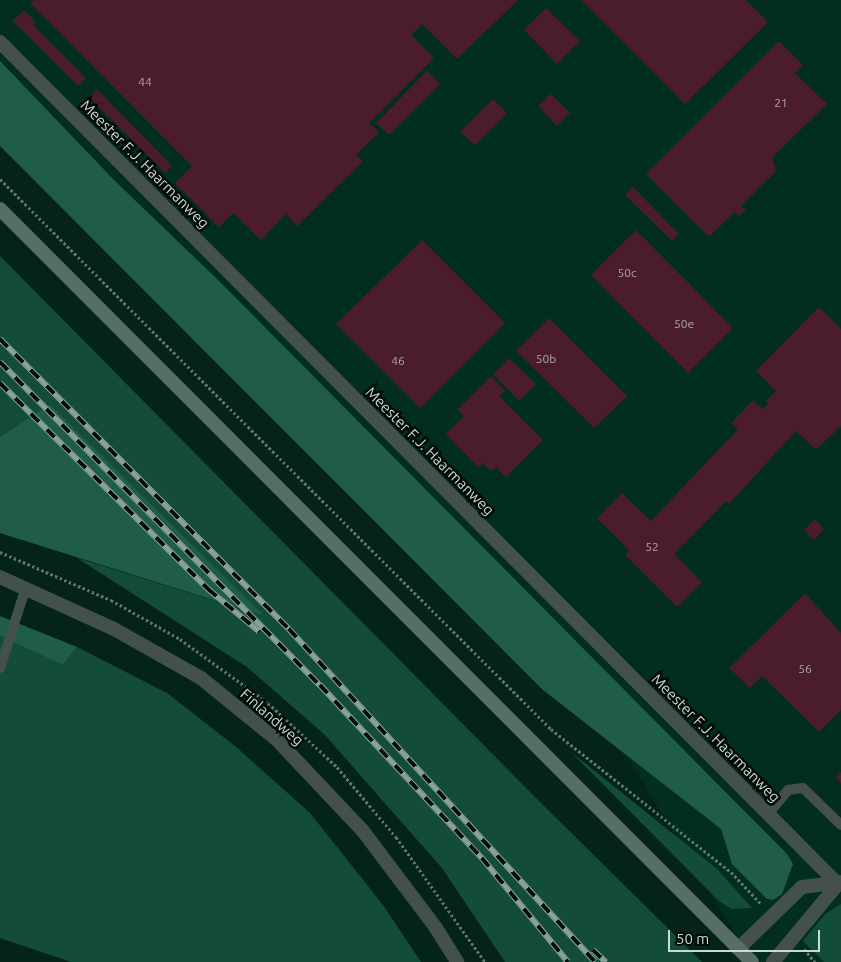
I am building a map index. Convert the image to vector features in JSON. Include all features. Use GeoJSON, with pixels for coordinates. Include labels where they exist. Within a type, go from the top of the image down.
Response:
{"type":"FeatureCollection","features":[{"type":"Feature","properties":{"kind":"main road"},"geometry":{"type":"LineString","coordinates":[[0,209],[752,962]]}},
{"type":"Feature","properties":{"kind":"street","name":"Meester F.J. Haarmanweg"},"geometry":{"type":"LineString","coordinates":[[0,42],[768,814],[839,883]]}},
{"type":"Feature","properties":{"kind":"street","name":"Finlandweg"},"geometry":{"type":"LineString","coordinates":[[0,577],[26,587],[114,629],[200,678],[277,740],[363,831],[436,928],[457,962]]}},
{"type":"Feature","properties":{"kind":"street"},"geometry":{"type":"LineString","coordinates":[[738,949],[802,888],[839,883]]}},
{"type":"Feature","properties":{"kind":"street"},"geometry":{"type":"LineString","coordinates":[[773,962],[792,937],[822,907],[839,883]]}},
{"type":"Feature","properties":{"kind":"lane"},"geometry":{"type":"LineString","coordinates":[[0,668],[26,587]]}},
{"type":"Feature","properties":{"kind":"lane"},"geometry":{"type":"LineString","coordinates":[[768,814],[788,790],[803,788],[841,826]]}},
{"type":"Feature","properties":{"kind":"path"},"geometry":{"type":"LineString","coordinates":[[0,179],[551,729],[731,872],[772,915]]}},
{"type":"Feature","properties":{"kind":"path"},"geometry":{"type":"LineString","coordinates":[[792,937],[815,962]]}},
{"type":"Feature","properties":{"kind":"shaded area"},"geometry":{"type":"Polygon","coordinates":[[[0,0],[841,0],[841,962],[752,962],[587,690],[0,95],[0,0]]]}},
{"type":"Feature","properties":{"kind":"shaded area"},"geometry":{"type":"Polygon","coordinates":[[[0,61],[115,181],[217,279],[787,854],[793,864],[782,894],[773,900],[767,899],[732,864],[721,829],[543,690],[0,146],[0,61]]]}},
{"type":"Feature","properties":{"kind":"shaded area"},"geometry":{"type":"Polygon","coordinates":[[[0,256],[538,800],[702,962],[505,962],[442,868],[324,734],[247,667],[77,558],[263,616],[50,404],[0,437],[0,256]]]}},
{"type":"Feature","properties":{"kind":"shaded area"},"geometry":{"type":"Polygon","coordinates":[[[50,404],[264,616],[0,533],[0,437],[50,404]]]}},
{"type":"Feature","properties":{"kind":"shaded area"},"geometry":{"type":"Polygon","coordinates":[[[0,616],[77,647],[63,665],[0,636],[0,616]]]}},
{"type":"Feature","properties":{"kind":"shaded area"},"geometry":{"type":"Polygon","coordinates":[[[0,636],[63,665],[77,647],[167,693],[235,746],[310,813],[383,905],[421,962],[71,962],[0,938],[0,636]]]}},
{"type":"Feature","properties":{"kind":"shaded area"},"geometry":{"type":"Polygon","coordinates":[[[571,752],[717,869],[752,908],[732,909],[719,901],[571,752]]]}},
{"type":"Feature","properties":{"kind":"shaded area"},"geometry":{"type":"Polygon","coordinates":[[[841,904],[841,962],[824,962],[803,941],[825,914],[841,904]]]}},
{"type":"Feature","properties":{"kind":"building"},"geometry":{"type":"Polygon","coordinates":[[[34,0],[518,0],[457,59],[422,24],[411,35],[434,58],[369,123],[379,132],[356,155],[363,161],[297,226],[286,214],[261,240],[233,213],[219,227],[175,183],[192,166],[30,3],[34,0]]]}},
{"type":"Feature","properties":{"kind":"building"},"geometry":{"type":"Polygon","coordinates":[[[581,0],[746,0],[768,22],[685,104],[581,0]]]}},
{"type":"Feature","properties":{"kind":"building"},"geometry":{"type":"Polygon","coordinates":[[[546,8],[580,41],[557,64],[524,30],[546,8]]]}},
{"type":"Feature","properties":{"kind":"building"},"geometry":{"type":"Polygon","coordinates":[[[24,10],[36,22],[33,25],[86,78],[78,86],[13,21],[24,10]]]}},
{"type":"Feature","properties":{"kind":"building"},"geometry":{"type":"Polygon","coordinates":[[[779,41],[803,65],[795,73],[827,104],[772,158],[776,171],[741,206],[746,210],[739,216],[735,212],[709,237],[646,174],[779,41]]]}},
{"type":"Feature","properties":{"kind":"building"},"geometry":{"type":"Polygon","coordinates":[[[427,71],[440,84],[389,135],[376,123],[427,71]]]}},
{"type":"Feature","properties":{"kind":"building"},"geometry":{"type":"Polygon","coordinates":[[[97,89],[172,166],[165,173],[89,97],[97,89]]]}},
{"type":"Feature","properties":{"kind":"building"},"geometry":{"type":"Polygon","coordinates":[[[551,94],[570,113],[557,126],[538,106],[551,94]]]}},
{"type":"Feature","properties":{"kind":"building"},"geometry":{"type":"Polygon","coordinates":[[[493,99],[507,113],[475,145],[460,132],[493,99]]]}},
{"type":"Feature","properties":{"kind":"building"},"geometry":{"type":"Polygon","coordinates":[[[633,187],[679,234],[672,241],[625,195],[633,187]]]}},
{"type":"Feature","properties":{"kind":"building"},"geometry":{"type":"Polygon","coordinates":[[[636,230],[733,328],[688,373],[591,275],[636,230]]]}},
{"type":"Feature","properties":{"kind":"building"},"geometry":{"type":"Polygon","coordinates":[[[422,240],[505,323],[420,408],[336,324],[422,240]]]}},
{"type":"Feature","properties":{"kind":"building"},"geometry":{"type":"Polygon","coordinates":[[[819,307],[841,329],[841,426],[816,450],[796,431],[729,504],[726,501],[674,554],[702,582],[677,607],[625,555],[629,550],[597,518],[622,493],[651,521],[738,429],[731,423],[753,400],[763,409],[768,404],[766,401],[776,391],[756,371],[819,307]]]}},
{"type":"Feature","properties":{"kind":"building"},"geometry":{"type":"Polygon","coordinates":[[[549,318],[627,396],[594,428],[516,351],[549,318]]]}},
{"type":"Feature","properties":{"kind":"building"},"geometry":{"type":"Polygon","coordinates":[[[509,358],[536,384],[519,401],[493,374],[509,358]]]}},
{"type":"Feature","properties":{"kind":"building"},"geometry":{"type":"Polygon","coordinates":[[[491,376],[505,391],[499,396],[543,440],[506,477],[496,467],[491,471],[483,463],[479,468],[446,434],[464,416],[457,410],[491,376]]]}},
{"type":"Feature","properties":{"kind":"building"},"geometry":{"type":"Polygon","coordinates":[[[815,519],[824,529],[814,540],[804,530],[815,519]]]}},
{"type":"Feature","properties":{"kind":"building"},"geometry":{"type":"Polygon","coordinates":[[[805,593],[841,633],[841,710],[819,732],[762,676],[750,688],[729,668],[805,593]]]}},
{"type":"Feature","properties":{"kind":"building"},"geometry":{"type":"Polygon","coordinates":[[[841,772],[841,783],[835,778],[841,772]]]}},
{"type":"Feature","properties":{"kind":"railway"},"geometry":{"type":"LineString","coordinates":[[0,339],[289,629],[595,962]]}},
{"type":"Feature","properties":{"kind":"railway"},"geometry":{"type":"LineString","coordinates":[[0,362],[320,685],[482,858],[568,962]]}},
{"type":"Feature","properties":{"kind":"railway"},"geometry":{"type":"LineString","coordinates":[[0,383],[208,589],[260,632]]}},
{"type":"Feature","properties":{"kind":"railway"},"geometry":{"type":"LineString","coordinates":[[593,950],[606,962]]}}]}
